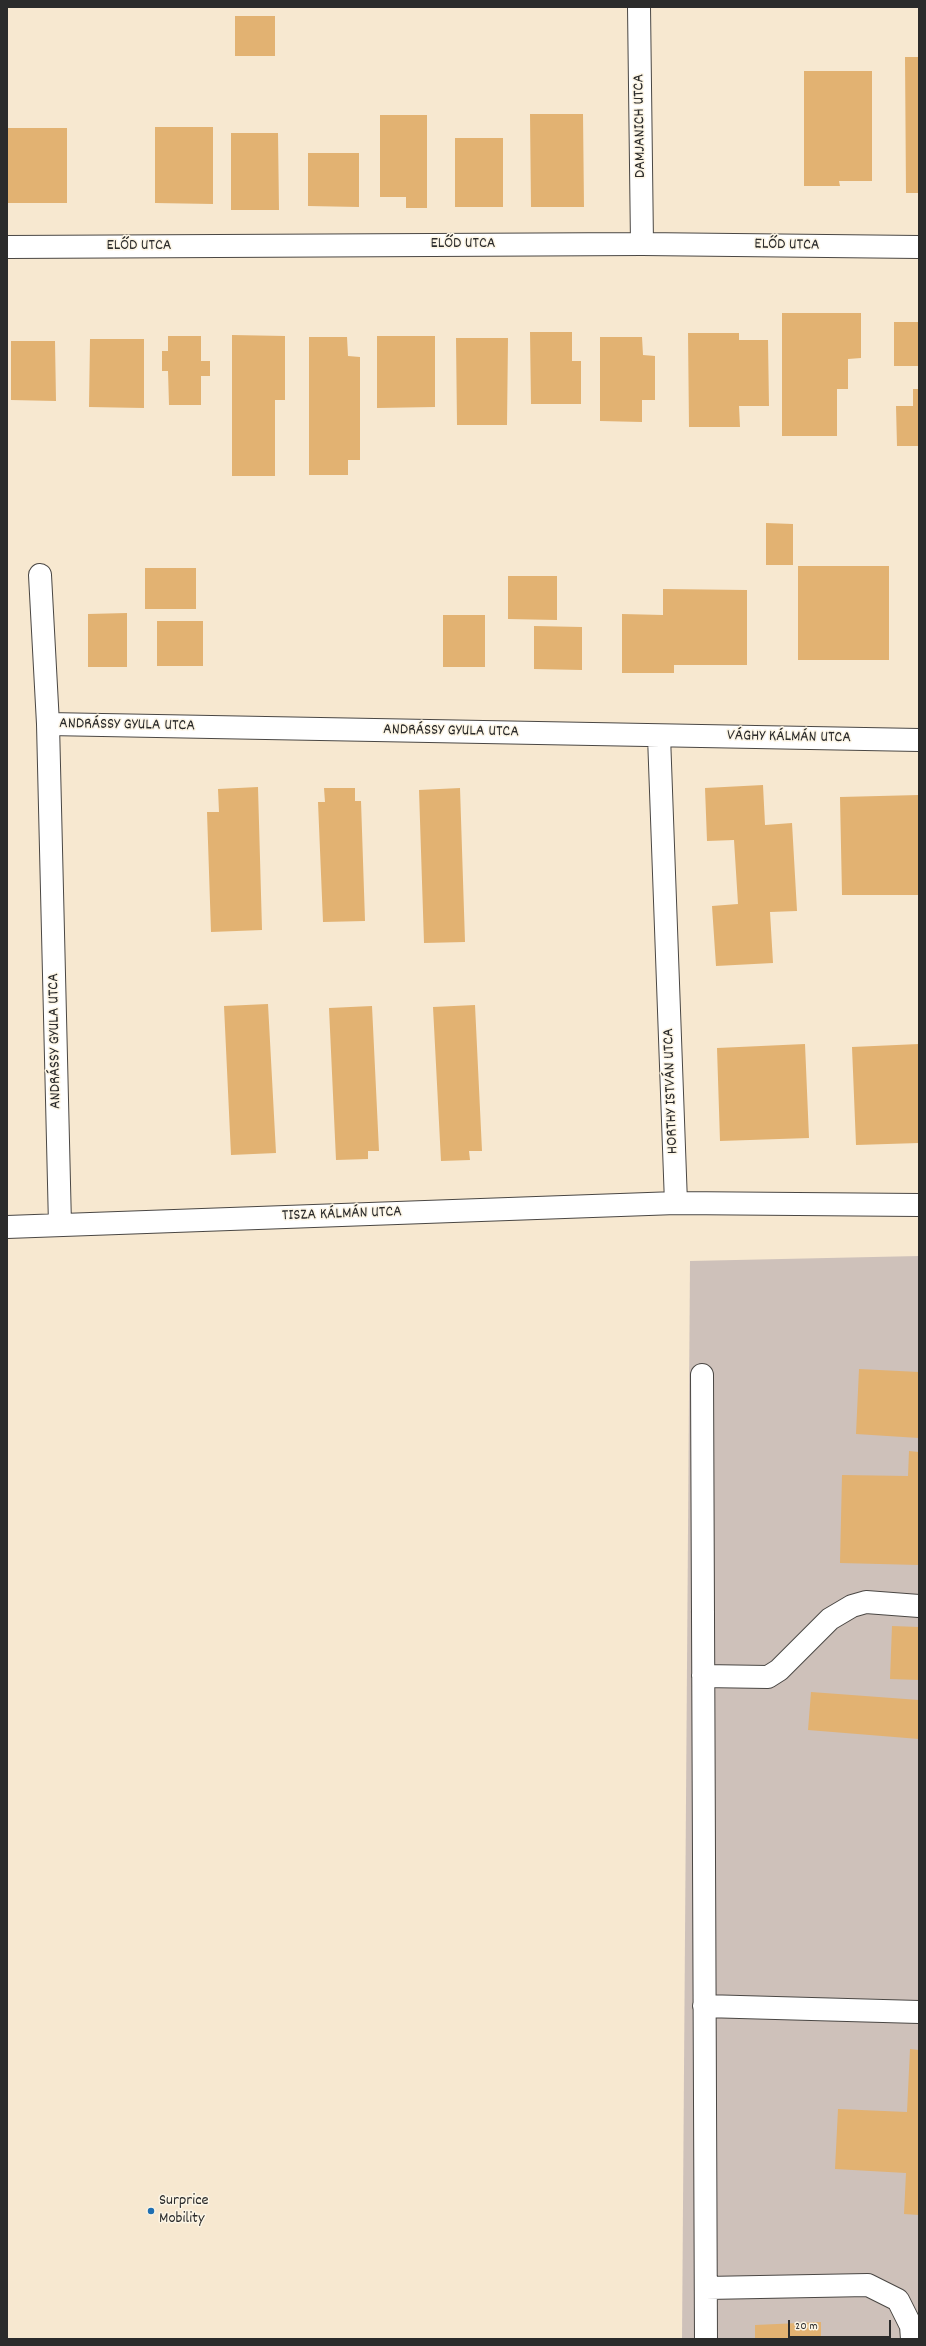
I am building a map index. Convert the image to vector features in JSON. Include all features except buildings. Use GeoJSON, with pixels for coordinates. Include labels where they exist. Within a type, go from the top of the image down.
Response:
{"type":"FeatureCollection","features":[{"type":"Feature","properties":{"kind":"street","name":"DAMJANICH UTCA"},"geometry":{"type":"LineString","coordinates":[[639,7],[642,244]]}},
{"type":"Feature","properties":{"kind":"street","name":"ELŐD UTCA"},"geometry":{"type":"LineString","coordinates":[[7,247],[642,244],[919,247]]}},
{"type":"Feature","properties":{"kind":"street"},"geometry":{"type":"LineString","coordinates":[[40,575],[48,724]]}},
{"type":"Feature","properties":{"kind":"street","name":"ANDRÁSSY GYULA UTCA"},"geometry":{"type":"LineString","coordinates":[[60,1225],[48,724],[659,736]]}},
{"type":"Feature","properties":{"kind":"street","name":"VÁGHY KÁLMÁN UTCA"},"geometry":{"type":"LineString","coordinates":[[659,736],[919,740]]}},
{"type":"Feature","properties":{"kind":"street","name":"HORTHY ISTVÁN UTCA"},"geometry":{"type":"LineString","coordinates":[[659,736],[676,1203]]}},
{"type":"Feature","properties":{"kind":"street"},"geometry":{"type":"LineString","coordinates":[[676,1203],[919,1205]]}},
{"type":"Feature","properties":{"kind":"street","name":"TISZA KÁLMÁN UTCA"},"geometry":{"type":"LineString","coordinates":[[7,1227],[676,1203]]}},
{"type":"Feature","properties":{"kind":"street"},"geometry":{"type":"LineString","coordinates":[[702,1375],[706,2339]]}},
{"type":"Feature","properties":{"kind":"street"},"geometry":{"type":"LineString","coordinates":[[703,1676],[768,1677],[779,1670],[830,1619],[852,1606],[866,1602],[919,1606]]}},
{"type":"Feature","properties":{"kind":"street"},"geometry":{"type":"LineString","coordinates":[[704,2006],[919,2012]]}},
{"type":"Feature","properties":{"kind":"street"},"geometry":{"type":"LineString","coordinates":[[706,2288],[868,2285],[898,2300],[911,2326],[912,2339]]}},
{"type":"Feature","properties":{"kind":"shaded area"},"geometry":{"type":"Polygon","coordinates":[[[919,1256],[919,2339],[682,2339],[690,1261],[919,1256]]]}},
{"type":"Feature","properties":{"kind":"place","name":"Surprice Mobility"},"geometry":{"type":"Point","coordinates":[151,2211]}}]}
